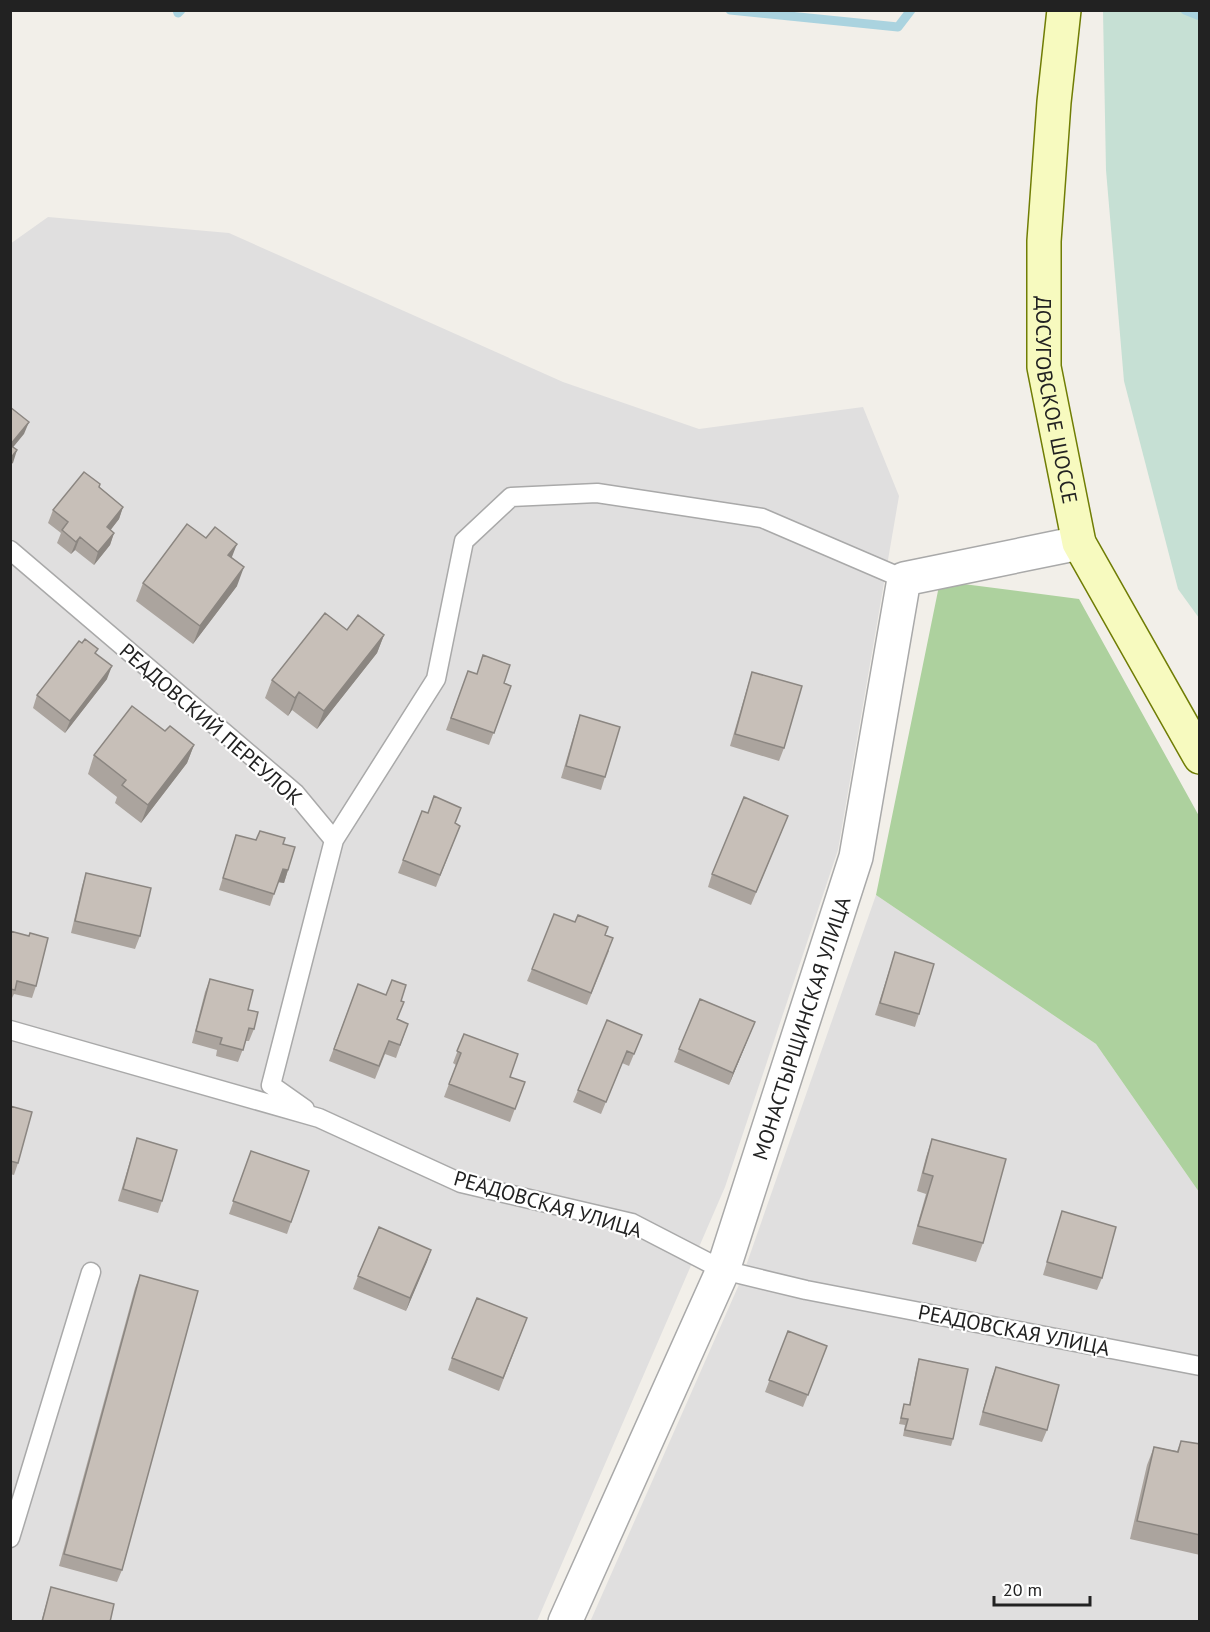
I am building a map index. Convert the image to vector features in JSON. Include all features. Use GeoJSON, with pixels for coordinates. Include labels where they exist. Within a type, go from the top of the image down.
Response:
{"type":"FeatureCollection","features":[{"type":"Feature","properties":{"kind":"main road","name":"ДОСУГОВСКОЕ ШОССЕ"},"geometry":{"type":"LineString","coordinates":[[1064,10],[1054,102],[1044,241],[1044,367],[1079,543],[1200,757]]}},
{"type":"Feature","properties":{"kind":"street"},"geometry":{"type":"LineString","coordinates":[[904,579],[1079,543]]}},
{"type":"Feature","properties":{"kind":"street","name":"МОНАСТЫРЩИНСКАЯ УЛИЦА"},"geometry":{"type":"LineString","coordinates":[[565,1622],[723,1270],[856,856],[904,579]]}},
{"type":"Feature","properties":{"kind":"lane"},"geometry":{"type":"LineString","coordinates":[[319,1118],[271,1085],[334,840],[436,679],[464,541],[511,497],[597,493],[762,518],[904,579]]}},
{"type":"Feature","properties":{"kind":"lane","name":"РЕАДОВСКИЙ ПЕРЕУЛОК"},"geometry":{"type":"LineString","coordinates":[[10,550],[295,793],[334,840]]}},
{"type":"Feature","properties":{"kind":"lane","name":"РЕАДОВСКАЯ УЛИЦА"},"geometry":{"type":"LineString","coordinates":[[10,1030],[319,1118],[461,1183],[632,1223],[723,1270],[806,1290],[1200,1366]]}},
{"type":"Feature","properties":{"kind":"lane"},"geometry":{"type":"LineString","coordinates":[[10,1538],[15,1506],[91,1272]]}},
{"type":"Feature","properties":{"kind":"shaded area"},"geometry":{"type":"Polygon","coordinates":[[[48,217],[229,233],[563,382],[699,429],[863,407],[899,496],[838,850],[725,1187],[537,1621],[11,1621],[10,244],[48,217]]]}},
{"type":"Feature","properties":{"kind":"shaded area"},"geometry":{"type":"Polygon","coordinates":[[[876,895],[1096,1044],[1199,1192],[1199,1621],[590,1622],[741,1280],[876,895]]]}},
{"type":"Feature","properties":{"kind":"green space"},"geometry":{"type":"Polygon","coordinates":[[[1103,11],[1199,11],[1199,618],[1178,589],[1124,381],[1106,170],[1103,11]]]}},
{"type":"Feature","properties":{"kind":"green space"},"geometry":{"type":"Polygon","coordinates":[[[940,581],[1079,599],[1199,816],[1199,1192],[1096,1044],[876,895],[940,581]]]}},
{"type":"Feature","properties":{"kind":"building"},"geometry":{"type":"Polygon","coordinates":[[[10,407],[29,422],[10,445],[10,407]]]}},
{"type":"Feature","properties":{"kind":"building"},"geometry":{"type":"Polygon","coordinates":[[[10,445],[17,450],[10,459],[10,445]]]}},
{"type":"Feature","properties":{"kind":"building"},"geometry":{"type":"Polygon","coordinates":[[[84,472],[123,507],[107,527],[114,533],[98,552],[80,537],[76,542],[62,530],[68,522],[53,510],[84,472]]]}},
{"type":"Feature","properties":{"kind":"building"},"geometry":{"type":"Polygon","coordinates":[[[187,524],[206,538],[215,527],[237,544],[228,555],[244,567],[200,626],[143,583],[187,524]]]}},
{"type":"Feature","properties":{"kind":"building"},"geometry":{"type":"Polygon","coordinates":[[[325,613],[347,630],[358,615],[384,635],[324,711],[299,692],[295,698],[272,680],[325,613]]]}},
{"type":"Feature","properties":{"kind":"building"},"geometry":{"type":"Polygon","coordinates":[[[85,639],[98,649],[95,653],[112,666],[70,721],[37,695],[79,641],[82,643],[85,639]]]}},
{"type":"Feature","properties":{"kind":"building"},"geometry":{"type":"Polygon","coordinates":[[[483,655],[510,665],[504,683],[511,686],[494,733],[451,718],[468,671],[477,674],[483,655]]]}},
{"type":"Feature","properties":{"kind":"building"},"geometry":{"type":"Polygon","coordinates":[[[752,672],[802,686],[784,748],[735,734],[752,672]]]}},
{"type":"Feature","properties":{"kind":"building"},"geometry":{"type":"Polygon","coordinates":[[[132,706],[165,731],[170,726],[194,745],[148,805],[122,785],[126,780],[94,755],[132,706]]]}},
{"type":"Feature","properties":{"kind":"building"},"geometry":{"type":"Polygon","coordinates":[[[580,715],[620,727],[605,777],[566,766],[580,715]]]}},
{"type":"Feature","properties":{"kind":"building"},"geometry":{"type":"Polygon","coordinates":[[[434,796],[461,808],[455,823],[460,826],[440,875],[403,860],[422,811],[428,813],[434,796]]]}},
{"type":"Feature","properties":{"kind":"building"},"geometry":{"type":"Polygon","coordinates":[[[744,797],[788,816],[756,892],[712,874],[744,797]]]}},
{"type":"Feature","properties":{"kind":"building"},"geometry":{"type":"Polygon","coordinates":[[[260,831],[285,838],[283,844],[295,847],[288,870],[283,869],[274,894],[223,878],[236,835],[256,840],[260,831]]]}},
{"type":"Feature","properties":{"kind":"building"},"geometry":{"type":"Polygon","coordinates":[[[86,873],[151,888],[140,936],[75,921],[86,873]]]}},
{"type":"Feature","properties":{"kind":"building"},"geometry":{"type":"Polygon","coordinates":[[[554,914],[575,922],[578,915],[608,927],[605,935],[613,938],[591,993],[532,969],[554,914]]]}},
{"type":"Feature","properties":{"kind":"building"},"geometry":{"type":"Polygon","coordinates":[[[10,931],[48,938],[36,986],[17,981],[15,990],[10,989],[10,931]]]}},
{"type":"Feature","properties":{"kind":"building"},"geometry":{"type":"Polygon","coordinates":[[[895,952],[934,964],[919,1014],[880,1003],[895,952]]]}},
{"type":"Feature","properties":{"kind":"building"},"geometry":{"type":"Polygon","coordinates":[[[210,979],[253,990],[248,1010],[258,1012],[254,1029],[249,1028],[243,1050],[220,1044],[222,1038],[196,1031],[210,979]]]}},
{"type":"Feature","properties":{"kind":"building"},"geometry":{"type":"Polygon","coordinates":[[[392,980],[406,985],[401,1001],[404,1002],[397,1019],[408,1024],[400,1045],[389,1041],[379,1066],[334,1049],[358,984],[386,995],[392,980]]]}},
{"type":"Feature","properties":{"kind":"building"},"geometry":{"type":"Polygon","coordinates":[[[700,999],[755,1022],[733,1073],[679,1049],[700,999]]]}},
{"type":"Feature","properties":{"kind":"building"},"geometry":{"type":"Polygon","coordinates":[[[607,1020],[642,1035],[634,1054],[627,1051],[606,1102],[578,1090],[607,1020]]]}},
{"type":"Feature","properties":{"kind":"building"},"geometry":{"type":"Polygon","coordinates":[[[464,1034],[518,1054],[510,1077],[525,1082],[515,1109],[449,1084],[461,1053],[457,1051],[464,1034]]]}},
{"type":"Feature","properties":{"kind":"building"},"geometry":{"type":"Polygon","coordinates":[[[10,1106],[32,1112],[18,1163],[10,1161],[10,1106]]]}},
{"type":"Feature","properties":{"kind":"building"},"geometry":{"type":"Polygon","coordinates":[[[137,1138],[177,1150],[162,1201],[123,1189],[137,1138]]]}},
{"type":"Feature","properties":{"kind":"building"},"geometry":{"type":"Polygon","coordinates":[[[932,1139],[1006,1159],[983,1243],[918,1226],[933,1176],[923,1173],[932,1139]]]}},
{"type":"Feature","properties":{"kind":"building"},"geometry":{"type":"Polygon","coordinates":[[[251,1151],[309,1171],[291,1222],[233,1201],[251,1151]]]}},
{"type":"Feature","properties":{"kind":"building"},"geometry":{"type":"Polygon","coordinates":[[[1062,1211],[1116,1227],[1102,1278],[1047,1262],[1062,1211]]]}},
{"type":"Feature","properties":{"kind":"building"},"geometry":{"type":"Polygon","coordinates":[[[379,1227],[431,1250],[410,1298],[358,1276],[379,1227]]]}},
{"type":"Feature","properties":{"kind":"building"},"geometry":{"type":"Polygon","coordinates":[[[140,1275],[198,1291],[122,1570],[64,1554],[140,1275]]]}},
{"type":"Feature","properties":{"kind":"building"},"geometry":{"type":"Polygon","coordinates":[[[477,1298],[527,1318],[503,1378],[452,1358],[477,1298]]]}},
{"type":"Feature","properties":{"kind":"building"},"geometry":{"type":"Polygon","coordinates":[[[788,1331],[827,1346],[808,1395],[769,1380],[788,1331]]]}},
{"type":"Feature","properties":{"kind":"building"},"geometry":{"type":"Polygon","coordinates":[[[919,1359],[968,1369],[953,1439],[905,1430],[908,1419],[901,1418],[904,1404],[910,1405],[919,1359]]]}},
{"type":"Feature","properties":{"kind":"building"},"geometry":{"type":"Polygon","coordinates":[[[996,1367],[1059,1385],[1047,1430],[983,1412],[996,1367]]]}},
{"type":"Feature","properties":{"kind":"building"},"geometry":{"type":"Polygon","coordinates":[[[1181,1441],[1200,1444],[1200,1535],[1137,1521],[1154,1447],[1178,1452],[1181,1441]]]}},
{"type":"Feature","properties":{"kind":"building"},"geometry":{"type":"Polygon","coordinates":[[[51,1587],[114,1604],[110,1622],[42,1622],[51,1587]]]}},
{"type":"Feature","properties":{"kind":"waterway"},"geometry":{"type":"LineString","coordinates":[[177,10],[178,13],[181,10]]}},
{"type":"Feature","properties":{"kind":"waterway"},"geometry":{"type":"LineString","coordinates":[[730,10],[898,27],[911,10]]}},
{"type":"Feature","properties":{"kind":"waterway"},"geometry":{"type":"LineString","coordinates":[[1185,10],[1200,16]]}}]}
